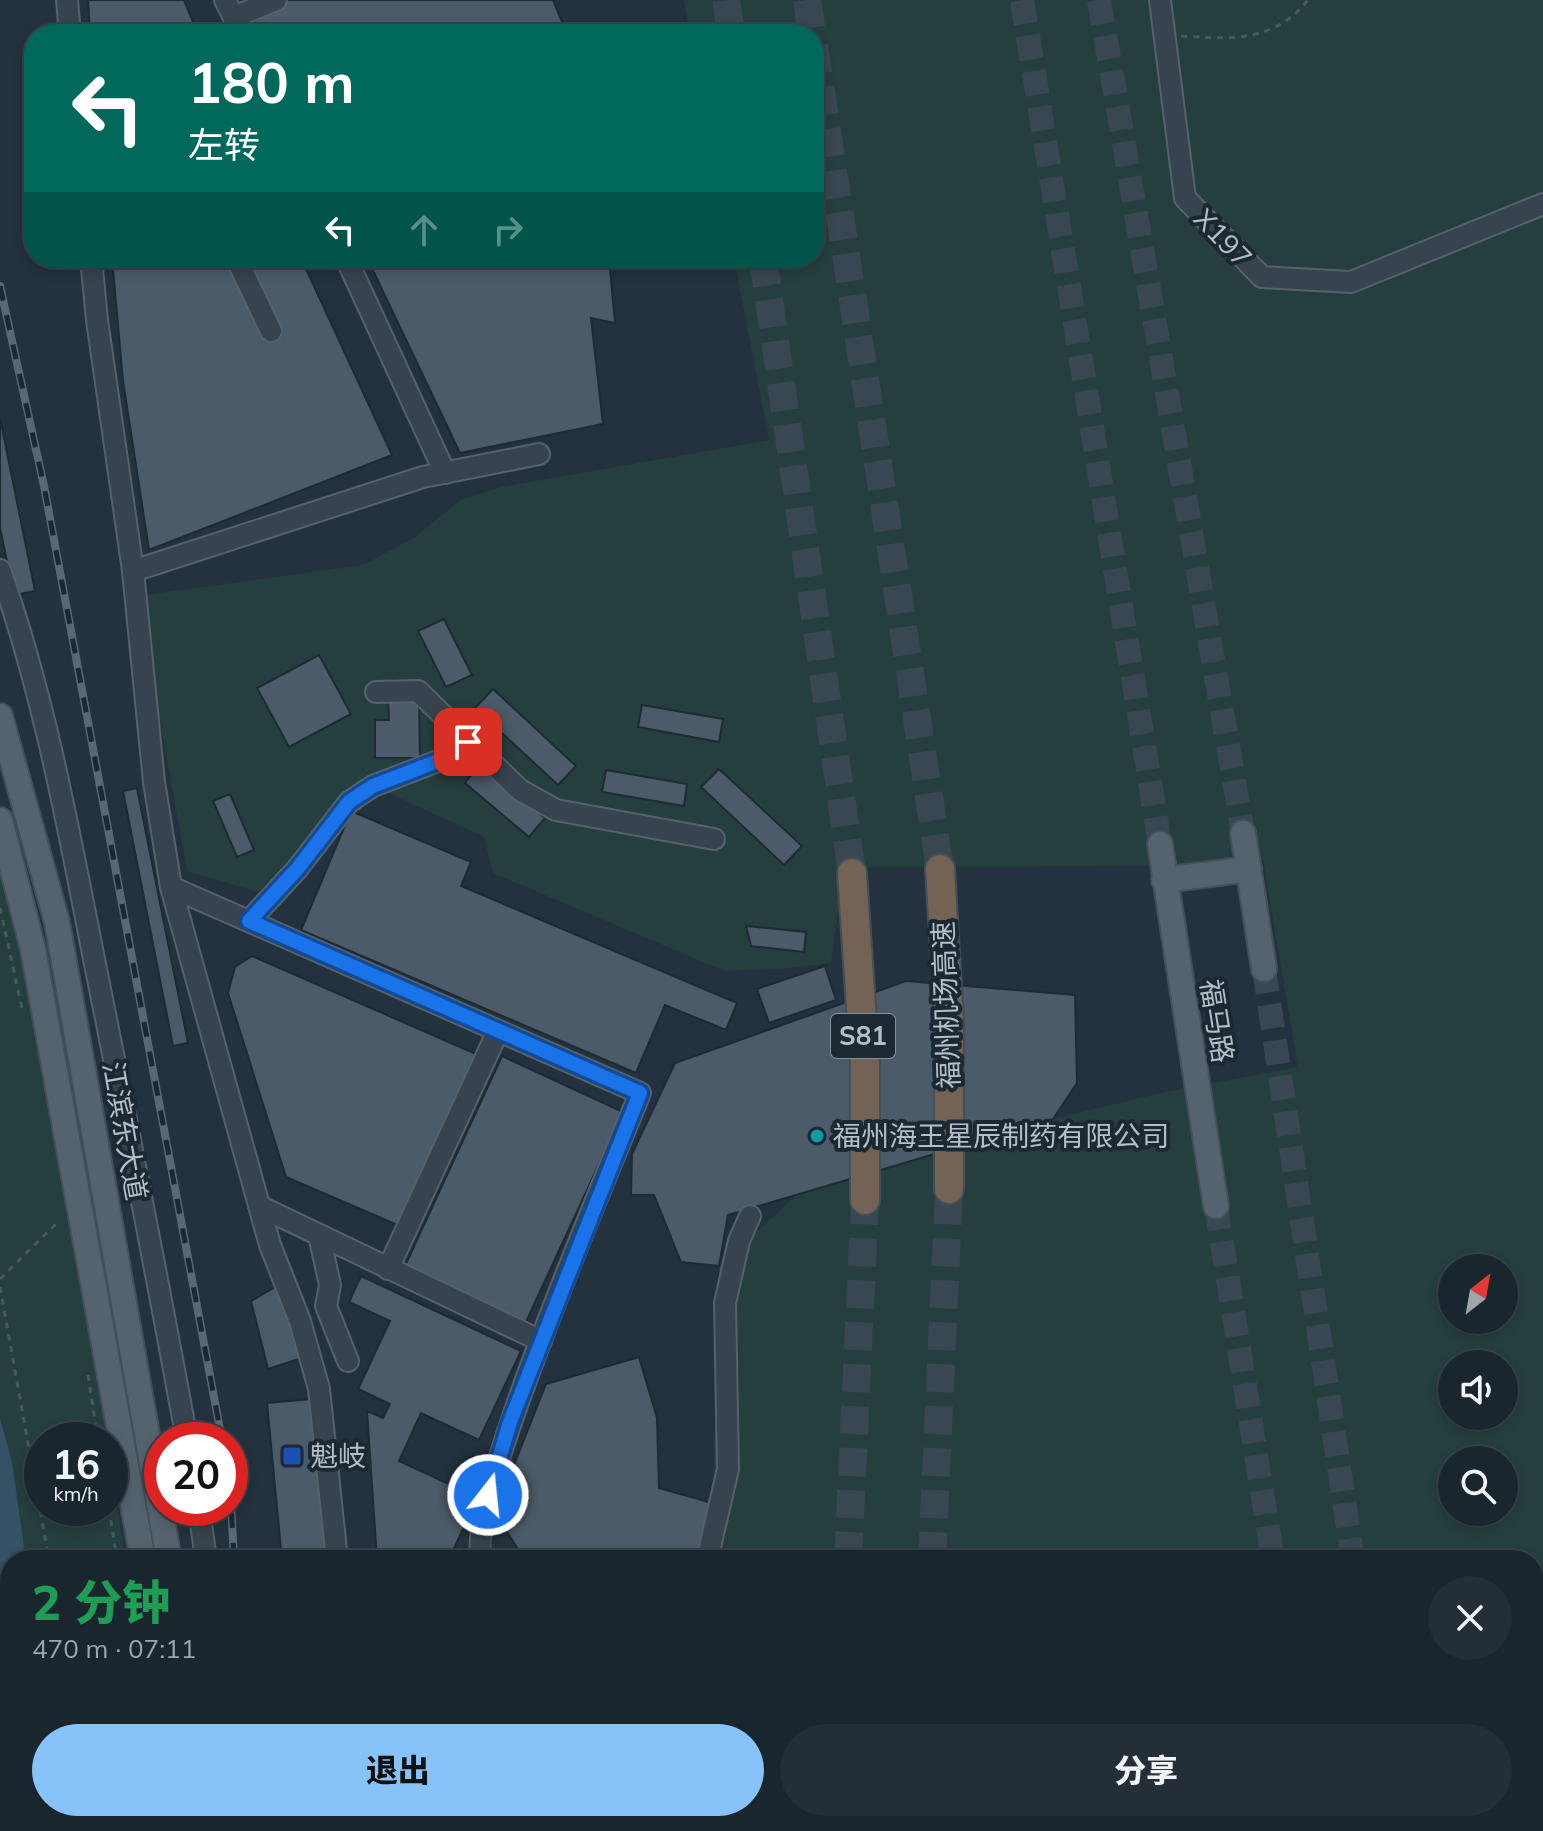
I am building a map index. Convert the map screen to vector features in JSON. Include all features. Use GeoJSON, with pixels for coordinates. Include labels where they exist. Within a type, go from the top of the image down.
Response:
{"type":"FeatureCollection","features":[{"type":"Feature","properties":{"kind":"highway","name":"福州机场高速"},"geometry":{"type":"LineString","coordinates":[[940,869],[949,1020],[949,1189]]}},
{"type":"Feature","properties":{"kind":"highway","name":"S81"},"geometry":{"type":"LineString","coordinates":[[852,873],[865,1066],[865,1200]]}},
{"type":"Feature","properties":{"kind":"main road","name":"江滨东大道"},"geometry":{"type":"LineString","coordinates":[[0,716],[57,922],[167,1550]]}},
{"type":"Feature","properties":{"kind":"main road"},"geometry":{"type":"LineString","coordinates":[[0,820],[33,949],[141,1550]]}},
{"type":"Feature","properties":{"kind":"main road","name":"福马路"},"geometry":{"type":"LineString","coordinates":[[1243,833],[1264,969]]}},
{"type":"Feature","properties":{"kind":"main road","name":"福马路"},"geometry":{"type":"LineString","coordinates":[[1160,844],[1216,1206]]}},
{"type":"Feature","properties":{"kind":"main road"},"geometry":{"type":"LineString","coordinates":[[1164,880],[1249,869]]}},
{"type":"Feature","properties":{"kind":"street"},"geometry":{"type":"LineString","coordinates":[[67,0],[69,24]]}},
{"type":"Feature","properties":{"kind":"street"},"geometry":{"type":"LineString","coordinates":[[234,17],[276,0]]}},
{"type":"Feature","properties":{"kind":"street","name":"X197"},"geometry":{"type":"LineString","coordinates":[[1160,0],[1185,198],[1262,277],[1351,282],[1543,204]]}},
{"type":"Feature","properties":{"kind":"street"},"geometry":{"type":"LineString","coordinates":[[92,268],[133,571],[154,782],[171,887],[270,1245],[300,1321],[319,1389],[336,1550]]}},
{"type":"Feature","properties":{"kind":"street"},"geometry":{"type":"LineString","coordinates":[[241,268],[271,331]]}},
{"type":"Feature","properties":{"kind":"street"},"geometry":{"type":"LineString","coordinates":[[351,268],[445,473]]}},
{"type":"Feature","properties":{"kind":"street"},"geometry":{"type":"LineString","coordinates":[[133,571],[423,477],[539,454]]}},
{"type":"Feature","properties":{"kind":"street"},"geometry":{"type":"LineString","coordinates":[[0,570],[19,624],[58,781],[184,1422]]}},
{"type":"Feature","properties":{"kind":"street"},"geometry":{"type":"LineString","coordinates":[[376,692],[418,691],[520,790],[556,810],[714,839]]}},
{"type":"Feature","properties":{"kind":"street"},"geometry":{"type":"LineString","coordinates":[[249,921],[298,868],[349,802],[373,786],[438,761],[468,742]]}},
{"type":"Feature","properties":{"kind":"street"},"geometry":{"type":"LineString","coordinates":[[171,887],[640,1093],[510,1422],[481,1520],[479,1550]]}},
{"type":"Feature","properties":{"kind":"street"},"geometry":{"type":"LineString","coordinates":[[388,1269],[498,1031]]}},
{"type":"Feature","properties":{"kind":"street"},"geometry":{"type":"LineString","coordinates":[[259,1206],[541,1341]]}},
{"type":"Feature","properties":{"kind":"street"},"geometry":{"type":"LineString","coordinates":[[709,1550],[728,1469],[725,1303],[739,1241],[750,1216]]}},
{"type":"Feature","properties":{"kind":"street"},"geometry":{"type":"LineString","coordinates":[[319,1235],[330,1285],[326,1306],[348,1361]]}},
{"type":"Feature","properties":{"kind":"street"},"geometry":{"type":"LineString","coordinates":[[201,1526],[205,1550]]}},
{"type":"Feature","properties":{"kind":"path"},"geometry":{"type":"LineString","coordinates":[[1165,35],[1244,37],[1273,31],[1308,0]]}},
{"type":"Feature","properties":{"kind":"path"},"geometry":{"type":"LineString","coordinates":[[0,1279],[63,1218]]}},
{"type":"Feature","properties":{"kind":"path"},"geometry":{"type":"LineString","coordinates":[[0,1287],[47,1550]]}},
{"type":"Feature","properties":{"kind":"path"},"geometry":{"type":"LineString","coordinates":[[112,1526],[115,1550]]}},
{"type":"Feature","properties":{"kind":"green space"},"geometry":{"type":"Polygon","coordinates":[[[684,0],[1543,0],[1543,1550],[711,1550],[719,1266],[797,1195],[1053,1119],[1165,1092],[1298,1067],[1263,860],[1139,866],[843,867],[831,963],[724,971],[493,873],[484,837],[363,781],[258,892],[187,871],[138,596],[363,565],[414,538],[460,500],[501,487],[769,440],[736,268],[824,268],[824,24],[688,24],[684,0]]]}},
{"type":"Feature","properties":{"kind":"green space"},"geometry":{"type":"Polygon","coordinates":[[[0,863],[60,1150],[105,1422],[24,1422],[24,1526],[120,1526],[124,1550],[25,1550],[12,1462],[0,1418],[0,863]]]}},
{"type":"Feature","properties":{"kind":"water"},"geometry":{"type":"Polygon","coordinates":[[[0,1418],[12,1462],[25,1550],[0,1550],[0,1418]]]}},
{"type":"Feature","properties":{"kind":"building"},"geometry":{"type":"Polygon","coordinates":[[[88,0],[184,0],[194,24],[89,24],[88,0]]]}},
{"type":"Feature","properties":{"kind":"building"},"geometry":{"type":"Polygon","coordinates":[[[244,0],[553,0],[563,24],[255,24],[244,0]]]}},
{"type":"Feature","properties":{"kind":"building"},"geometry":{"type":"Polygon","coordinates":[[[113,268],[306,268],[392,455],[149,550],[123,381],[113,268]]]}},
{"type":"Feature","properties":{"kind":"building"},"geometry":{"type":"Polygon","coordinates":[[[372,268],[610,268],[615,323],[591,318],[603,424],[460,453],[372,268]]]}},
{"type":"Feature","properties":{"kind":"building"},"geometry":{"type":"Polygon","coordinates":[[[0,418],[35,591],[14,595],[0,528],[0,418]]]}},
{"type":"Feature","properties":{"kind":"building"},"geometry":{"type":"Polygon","coordinates":[[[444,619],[472,675],[446,687],[418,631],[444,619]]]}},
{"type":"Feature","properties":{"kind":"building"},"geometry":{"type":"Polygon","coordinates":[[[319,655],[351,714],[289,747],[257,688],[319,655]]]}},
{"type":"Feature","properties":{"kind":"building"},"geometry":{"type":"Polygon","coordinates":[[[493,689],[576,766],[558,785],[475,708],[493,689]]]}},
{"type":"Feature","properties":{"kind":"building"},"geometry":{"type":"Polygon","coordinates":[[[388,696],[419,696],[420,758],[375,758],[375,720],[389,720],[388,696]]]}},
{"type":"Feature","properties":{"kind":"building"},"geometry":{"type":"Polygon","coordinates":[[[642,705],[723,719],[719,742],[638,727],[642,705]]]}},
{"type":"Feature","properties":{"kind":"building"},"geometry":{"type":"Polygon","coordinates":[[[480,764],[545,818],[529,837],[465,783],[480,764]]]}},
{"type":"Feature","properties":{"kind":"building"},"geometry":{"type":"Polygon","coordinates":[[[719,769],[802,846],[784,865],[701,787],[719,769]]]}},
{"type":"Feature","properties":{"kind":"building"},"geometry":{"type":"Polygon","coordinates":[[[606,770],[687,784],[684,806],[602,792],[606,770]]]}},
{"type":"Feature","properties":{"kind":"building"},"geometry":{"type":"Polygon","coordinates":[[[137,788],[188,1043],[173,1046],[123,791],[137,788]]]}},
{"type":"Feature","properties":{"kind":"building"},"geometry":{"type":"Polygon","coordinates":[[[230,794],[254,850],[237,857],[213,801],[230,794]]]}},
{"type":"Feature","properties":{"kind":"building"},"geometry":{"type":"Polygon","coordinates":[[[351,811],[471,862],[461,886],[737,1003],[726,1030],[665,1005],[636,1073],[301,930],[351,811]]]}},
{"type":"Feature","properties":{"kind":"building"},"geometry":{"type":"Polygon","coordinates":[[[746,926],[806,932],[804,952],[751,946],[746,926]]]}},
{"type":"Feature","properties":{"kind":"building"},"geometry":{"type":"Polygon","coordinates":[[[252,956],[476,1054],[402,1227],[286,1177],[228,993],[235,967],[252,956]]]}},
{"type":"Feature","properties":{"kind":"building"},"geometry":{"type":"Polygon","coordinates":[[[825,966],[836,1000],[769,1023],[757,989],[825,966]]]}},
{"type":"Feature","properties":{"kind":"building","name":"福州海王星辰制药有限公司"},"geometry":{"type":"Polygon","coordinates":[[[906,981],[1075,995],[1077,1083],[1053,1119],[728,1215],[719,1266],[681,1262],[654,1195],[631,1195],[632,1154],[675,1063],[906,981]]]}},
{"type":"Feature","properties":{"kind":"building"},"geometry":{"type":"Polygon","coordinates":[[[502,1056],[623,1112],[525,1324],[404,1268],[502,1056]]]}},
{"type":"Feature","properties":{"kind":"building"},"geometry":{"type":"Polygon","coordinates":[[[361,1276],[521,1351],[479,1440],[421,1413],[399,1461],[477,1497],[453,1550],[376,1550],[367,1411],[383,1418],[390,1404],[358,1389],[390,1321],[349,1302],[361,1276]]]}},
{"type":"Feature","properties":{"kind":"building"},"geometry":{"type":"Polygon","coordinates":[[[277,1286],[308,1356],[268,1369],[251,1301],[277,1286]]]}},
{"type":"Feature","properties":{"kind":"building"},"geometry":{"type":"Polygon","coordinates":[[[639,1357],[657,1418],[659,1488],[712,1503],[699,1550],[519,1550],[495,1513],[546,1384],[639,1357]]]}},
{"type":"Feature","properties":{"kind":"building"},"geometry":{"type":"Polygon","coordinates":[[[312,1399],[326,1550],[281,1550],[267,1403],[312,1399]]]}},
{"type":"Feature","properties":{"kind":"tunnel"},"geometry":{"type":"LineString","coordinates":[[726,0],[730,24]]}},
{"type":"Feature","properties":{"kind":"tunnel"},"geometry":{"type":"LineString","coordinates":[[807,0],[811,24]]}},
{"type":"Feature","properties":{"kind":"tunnel"},"geometry":{"type":"LineString","coordinates":[[1022,0],[1160,844]]}},
{"type":"Feature","properties":{"kind":"tunnel"},"geometry":{"type":"LineString","coordinates":[[1099,0],[1243,833]]}},
{"type":"Feature","properties":{"kind":"tunnel"},"geometry":{"type":"LineString","coordinates":[[824,111],[940,869]]}},
{"type":"Feature","properties":{"kind":"tunnel"},"geometry":{"type":"LineString","coordinates":[[764,268],[852,873]]}},
{"type":"Feature","properties":{"kind":"tunnel"},"geometry":{"type":"LineString","coordinates":[[1264,969],[1351,1550]]}},
{"type":"Feature","properties":{"kind":"tunnel"},"geometry":{"type":"LineString","coordinates":[[932,1550],[949,1189]]}},
{"type":"Feature","properties":{"kind":"tunnel"},"geometry":{"type":"LineString","coordinates":[[848,1550],[865,1200]]}},
{"type":"Feature","properties":{"kind":"tunnel"},"geometry":{"type":"LineString","coordinates":[[1216,1206],[1271,1550]]}},
{"type":"Feature","properties":{"kind":"railway"},"geometry":{"type":"LineString","coordinates":[[0,286],[44,486],[219,1422]]}},
{"type":"Feature","properties":{"kind":"railway"},"geometry":{"type":"LineString","coordinates":[[232,1526],[233,1550]]}},
{"type":"Feature","properties":{"kind":"place","name":"福州海王星辰制药有限公司"},"geometry":{"type":"Point","coordinates":[817,1136]}},
{"type":"Feature","properties":{"kind":"place","name":"魁岐"},"geometry":{"type":"Point","coordinates":[292,1456]}},
{"type":"Feature","properties":{"kind":"route"},"geometry":{"type":"LineString","coordinates":[[468,742],[438,761],[373,786],[349,802],[298,868],[249,921],[640,1093],[510,1422],[488,1495]]}}]}
